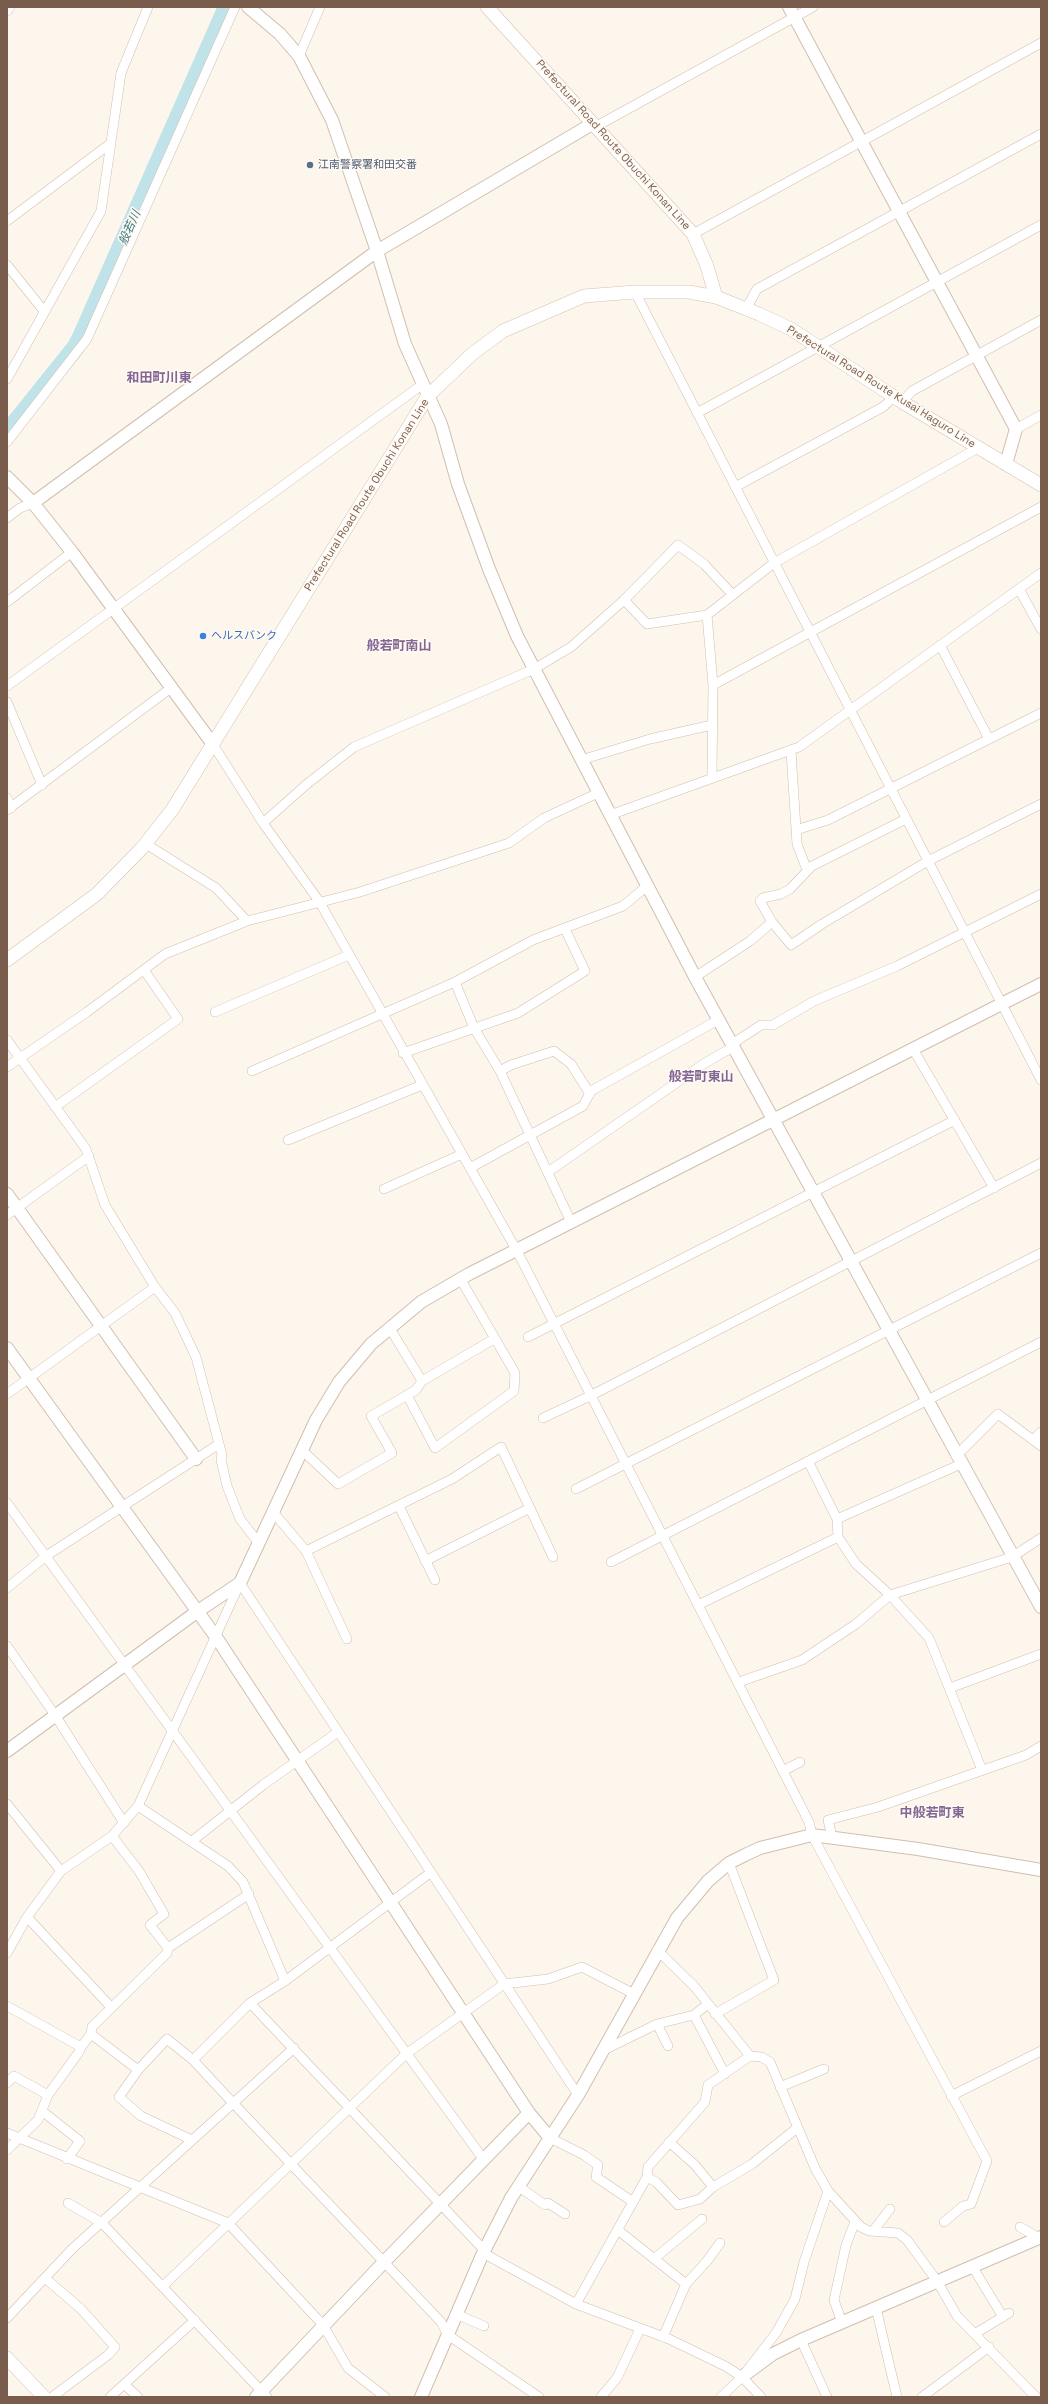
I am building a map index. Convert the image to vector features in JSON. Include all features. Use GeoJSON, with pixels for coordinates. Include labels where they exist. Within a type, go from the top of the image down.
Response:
{"type":"FeatureCollection","features":[{"type":"Feature","properties":{"kind":"main road","name":"Prefectural Road Route Obuchi Konan Line"},"geometry":{"type":"LineString","coordinates":[[7,960],[97,894],[146,844],[172,810],[427,396],[472,354],[503,331],[584,296],[635,292],[688,292],[716,297],[707,266],[694,234],[487,7]]}},
{"type":"Feature","properties":{"kind":"main road","name":"Prefectural Road Route Kusai Haguro Line"},"geometry":{"type":"LineString","coordinates":[[716,297],[791,329],[898,399],[1041,485]]}},
{"type":"Feature","properties":{"kind":"main road"},"geometry":{"type":"LineString","coordinates":[[7,2358],[44,2397]]}},
{"type":"Feature","properties":{"kind":"street"},"geometry":{"type":"LineString","coordinates":[[7,11],[10,7]]}},
{"type":"Feature","properties":{"kind":"street"},"geometry":{"type":"LineString","coordinates":[[7,379],[101,211],[121,73],[148,7]]}},
{"type":"Feature","properties":{"kind":"street"},"geometry":{"type":"LineString","coordinates":[[7,442],[87,339],[234,7]]}},
{"type":"Feature","properties":{"kind":"street"},"geometry":{"type":"LineString","coordinates":[[248,7],[280,34],[299,56],[332,120],[377,251],[405,344],[427,396],[441,424],[458,484],[489,569],[517,636],[732,1046],[1012,1557],[1037,1592],[1041,1607]]}},
{"type":"Feature","properties":{"kind":"street"},"geometry":{"type":"LineString","coordinates":[[299,56],[320,7]]}},
{"type":"Feature","properties":{"kind":"street"},"geometry":{"type":"LineString","coordinates":[[7,518],[20,508],[33,503],[377,251],[792,12],[813,7]]}},
{"type":"Feature","properties":{"kind":"street"},"geometry":{"type":"LineString","coordinates":[[792,12],[860,142],[1016,429],[1006,464]]}},
{"type":"Feature","properties":{"kind":"street"},"geometry":{"type":"LineString","coordinates":[[694,234],[1041,44]]}},
{"type":"Feature","properties":{"kind":"street"},"geometry":{"type":"LineString","coordinates":[[746,309],[757,288],[1041,134]]}},
{"type":"Feature","properties":{"kind":"street"},"geometry":{"type":"LineString","coordinates":[[7,221],[111,142]]}},
{"type":"Feature","properties":{"kind":"street"},"geometry":{"type":"LineString","coordinates":[[697,413],[819,348],[1041,225]]}},
{"type":"Feature","properties":{"kind":"street"},"geometry":{"type":"LineString","coordinates":[[7,265],[44,311]]}},
{"type":"Feature","properties":{"kind":"street"},"geometry":{"type":"LineString","coordinates":[[635,292],[1041,1079]]}},
{"type":"Feature","properties":{"kind":"street"},"geometry":{"type":"LineString","coordinates":[[735,487],[1041,320]]}},
{"type":"Feature","properties":{"kind":"street"},"geometry":{"type":"LineString","coordinates":[[7,686],[423,384]]}},
{"type":"Feature","properties":{"kind":"street"},"geometry":{"type":"LineString","coordinates":[[1016,429],[1041,415]]}},
{"type":"Feature","properties":{"kind":"street"},"geometry":{"type":"LineString","coordinates":[[624,600],[647,624],[708,615],[774,563],[978,448]]}},
{"type":"Feature","properties":{"kind":"street"},"geometry":{"type":"LineString","coordinates":[[7,477],[33,503],[72,552],[114,609],[212,744],[263,823],[319,901],[403,1053],[517,1251],[663,1534],[698,1606],[739,1682],[809,1822],[812,1835],[987,2161],[971,2204],[963,2206],[944,2222]]}},
{"type":"Feature","properties":{"kind":"street"},"geometry":{"type":"LineString","coordinates":[[713,685],[1041,507]]}},
{"type":"Feature","properties":{"kind":"street"},"geometry":{"type":"LineString","coordinates":[[263,823],[307,784],[354,748],[534,670],[571,647],[624,600],[678,545],[704,564],[733,595]]}},
{"type":"Feature","properties":{"kind":"street"},"geometry":{"type":"LineString","coordinates":[[7,602],[72,552]]}},
{"type":"Feature","properties":{"kind":"street"},"geometry":{"type":"LineString","coordinates":[[610,815],[712,777],[791,751],[851,711],[1041,573]]}},
{"type":"Feature","properties":{"kind":"street"},"geometry":{"type":"LineString","coordinates":[[1019,588],[1041,629]]}},
{"type":"Feature","properties":{"kind":"street"},"geometry":{"type":"LineString","coordinates":[[708,615],[713,685],[712,777]]}},
{"type":"Feature","properties":{"kind":"street"},"geometry":{"type":"LineString","coordinates":[[940,645],[989,739]]}},
{"type":"Feature","properties":{"kind":"street"},"geometry":{"type":"LineString","coordinates":[[7,798],[9,809],[171,688]]}},
{"type":"Feature","properties":{"kind":"street"},"geometry":{"type":"LineString","coordinates":[[7,702],[42,785]]}},
{"type":"Feature","properties":{"kind":"street"},"geometry":{"type":"LineString","coordinates":[[796,830],[828,820],[1041,713]]}},
{"type":"Feature","properties":{"kind":"street"},"geometry":{"type":"LineString","coordinates":[[581,760],[650,739],[712,725]]}},
{"type":"Feature","properties":{"kind":"street"},"geometry":{"type":"LineString","coordinates":[[791,751],[797,844],[807,870]]}},
{"type":"Feature","properties":{"kind":"street"},"geometry":{"type":"LineString","coordinates":[[7,1067],[165,954],[246,921],[319,901],[360,892],[509,843],[544,818],[598,793]]}},
{"type":"Feature","properties":{"kind":"street"},"geometry":{"type":"LineString","coordinates":[[906,819],[807,870],[790,889],[760,901],[772,922],[791,945],[822,924],[928,861],[1041,804]]}},
{"type":"Feature","properties":{"kind":"street"},"geometry":{"type":"LineString","coordinates":[[146,844],[216,888],[246,921]]}},
{"type":"Feature","properties":{"kind":"street"},"geometry":{"type":"LineString","coordinates":[[252,1071],[454,982],[533,940],[623,906],[647,886]]}},
{"type":"Feature","properties":{"kind":"street"},"geometry":{"type":"LineString","coordinates":[[548,1172],[761,1025],[773,1025],[814,1001],[897,966],[1041,894]]}},
{"type":"Feature","properties":{"kind":"street"},"geometry":{"type":"LineString","coordinates":[[695,977],[750,941],[772,922]]}},
{"type":"Feature","properties":{"kind":"street"},"geometry":{"type":"LineString","coordinates":[[403,1053],[518,1013],[585,970],[565,929]]}},
{"type":"Feature","properties":{"kind":"street"},"geometry":{"type":"LineString","coordinates":[[215,1012],[349,955]]}},
{"type":"Feature","properties":{"kind":"street"},"geometry":{"type":"LineString","coordinates":[[55,1107],[178,1020],[144,970]]}},
{"type":"Feature","properties":{"kind":"street"},"geometry":{"type":"LineString","coordinates":[[454,982],[474,1028],[500,1071],[571,1222]]}},
{"type":"Feature","properties":{"kind":"street"},"geometry":{"type":"LineString","coordinates":[[7,1952],[27,1917],[60,1871],[74,1864],[112,1836],[138,1806],[173,1732],[258,1542],[303,1451],[316,1420],[339,1382],[371,1344],[389,1327],[426,1298],[443,1287],[460,1280],[571,1222],[1041,984]]}},
{"type":"Feature","properties":{"kind":"street"},"geometry":{"type":"LineString","coordinates":[[470,1168],[530,1133],[582,1106],[590,1094],[718,1020]]}},
{"type":"Feature","properties":{"kind":"street"},"geometry":{"type":"LineString","coordinates":[[7,1040],[89,1156],[105,1205],[156,1287],[175,1313],[196,1357],[219,1444],[224,1473],[236,1511],[245,1527],[258,1542]]}},
{"type":"Feature","properties":{"kind":"street"},"geometry":{"type":"LineString","coordinates":[[913,1050],[994,1188]]}},
{"type":"Feature","properties":{"kind":"street"},"geometry":{"type":"LineString","coordinates":[[500,1071],[511,1065],[554,1051],[571,1064],[590,1094]]}},
{"type":"Feature","properties":{"kind":"street"},"geometry":{"type":"LineString","coordinates":[[288,1140],[422,1085]]}},
{"type":"Feature","properties":{"kind":"street"},"geometry":{"type":"LineString","coordinates":[[528,1337],[954,1120]]}},
{"type":"Feature","properties":{"kind":"street"},"geometry":{"type":"LineString","coordinates":[[384,1189],[462,1154]]}},
{"type":"Feature","properties":{"kind":"street"},"geometry":{"type":"LineString","coordinates":[[12,1211],[89,1156]]}},
{"type":"Feature","properties":{"kind":"street"},"geometry":{"type":"LineString","coordinates":[[543,1418],[592,1395],[1041,1163]]}},
{"type":"Feature","properties":{"kind":"street"},"geometry":{"type":"LineString","coordinates":[[7,1194],[12,1211],[101,1326],[196,1459]]}},
{"type":"Feature","properties":{"kind":"street"},"geometry":{"type":"LineString","coordinates":[[576,1489],[1041,1253]]}},
{"type":"Feature","properties":{"kind":"street"},"geometry":{"type":"LineString","coordinates":[[407,1395],[435,1448],[514,1391],[515,1373],[460,1280]]}},
{"type":"Feature","properties":{"kind":"street"},"geometry":{"type":"LineString","coordinates":[[7,1394],[156,1287]]}},
{"type":"Feature","properties":{"kind":"street"},"geometry":{"type":"LineString","coordinates":[[389,1327],[422,1381]]}},
{"type":"Feature","properties":{"kind":"street"},"geometry":{"type":"LineString","coordinates":[[303,1451],[338,1484],[392,1453],[371,1416],[416,1390],[422,1381],[494,1339]]}},
{"type":"Feature","properties":{"kind":"street"},"geometry":{"type":"LineString","coordinates":[[611,1562],[663,1534],[1041,1342]]}},
{"type":"Feature","properties":{"kind":"street"},"geometry":{"type":"LineString","coordinates":[[7,1348],[216,1637],[298,1759],[389,1902],[529,2113],[550,2138],[584,2155],[598,2165],[596,2177],[634,2202]]}},
{"type":"Feature","properties":{"kind":"street"},"geometry":{"type":"LineString","coordinates":[[837,1519],[958,1460],[998,1414],[1041,1446]]}},
{"type":"Feature","properties":{"kind":"street"},"geometry":{"type":"LineString","coordinates":[[1033,1440],[1041,1432]]}},
{"type":"Feature","properties":{"kind":"street"},"geometry":{"type":"LineString","coordinates":[[7,1588],[46,1556],[122,1509],[219,1444]]}},
{"type":"Feature","properties":{"kind":"street"},"geometry":{"type":"LineString","coordinates":[[306,1551],[452,1480],[501,1447],[553,1557]]}},
{"type":"Feature","properties":{"kind":"street"},"geometry":{"type":"LineString","coordinates":[[808,1461],[837,1519],[838,1537],[856,1564],[890,1595],[929,1638],[982,1770]]}},
{"type":"Feature","properties":{"kind":"street"},"geometry":{"type":"LineString","coordinates":[[7,1503],[331,1947],[406,2054],[484,2160]]}},
{"type":"Feature","properties":{"kind":"street"},"geometry":{"type":"LineString","coordinates":[[399,1506],[435,1580]]}},
{"type":"Feature","properties":{"kind":"street"},"geometry":{"type":"LineString","coordinates":[[425,1561],[530,1508]]}},
{"type":"Feature","properties":{"kind":"street"},"geometry":{"type":"LineString","coordinates":[[273,1512],[306,1551],[346,1639]]}},
{"type":"Feature","properties":{"kind":"street"},"geometry":{"type":"LineString","coordinates":[[698,1606],[838,1537]]}},
{"type":"Feature","properties":{"kind":"street"},"geometry":{"type":"LineString","coordinates":[[739,1682],[802,1660],[856,1624],[890,1595],[1012,1557],[1041,1538]]}},
{"type":"Feature","properties":{"kind":"street"},"geometry":{"type":"LineString","coordinates":[[7,1751],[198,1611],[240,1583]]}},
{"type":"Feature","properties":{"kind":"street"},"geometry":{"type":"LineString","coordinates":[[240,1583],[430,1873],[578,2095]]}},
{"type":"Feature","properties":{"kind":"street"},"geometry":{"type":"LineString","coordinates":[[7,1646],[55,1715],[124,1822]]}},
{"type":"Feature","properties":{"kind":"street"},"geometry":{"type":"LineString","coordinates":[[950,1688],[1041,1654]]}},
{"type":"Feature","properties":{"kind":"street"},"geometry":{"type":"LineString","coordinates":[[192,1841],[230,1810],[298,1759],[338,1732]]}},
{"type":"Feature","properties":{"kind":"street"},"geometry":{"type":"LineString","coordinates":[[832,1837],[828,1820],[878,1807],[1026,1755],[1041,1746]]}},
{"type":"Feature","properties":{"kind":"street"},"geometry":{"type":"LineString","coordinates":[[783,1771],[800,1762]]}},
{"type":"Feature","properties":{"kind":"street"},"geometry":{"type":"LineString","coordinates":[[7,1804],[60,1871]]}},
{"type":"Feature","properties":{"kind":"street"},"geometry":{"type":"LineString","coordinates":[[138,1806],[228,1866],[243,1882],[285,1981]]}},
{"type":"Feature","properties":{"kind":"street"},"geometry":{"type":"LineString","coordinates":[[421,2397],[458,2315],[484,2252],[518,2186],[578,2095],[657,1950],[693,1897],[729,1863],[760,1848],[812,1835],[1041,1870]]}},
{"type":"Feature","properties":{"kind":"street"},"geometry":{"type":"LineString","coordinates":[[112,1836],[167,1912],[150,1925],[168,1948]]}},
{"type":"Feature","properties":{"kind":"street"},"geometry":{"type":"LineString","coordinates":[[715,2014],[774,1980],[729,1863]]}},
{"type":"Feature","properties":{"kind":"street"},"geometry":{"type":"LineString","coordinates":[[193,2060],[250,2003],[285,1981],[389,1902],[430,1873]]}},
{"type":"Feature","properties":{"kind":"street"},"geometry":{"type":"LineString","coordinates":[[7,2150],[29,2130],[42,2111],[48,2094],[91,2034],[92,2027],[167,1953],[168,1948],[249,1894]]}},
{"type":"Feature","properties":{"kind":"street"},"geometry":{"type":"LineString","coordinates":[[27,1917],[111,2007]]}},
{"type":"Feature","properties":{"kind":"street"},"geometry":{"type":"LineString","coordinates":[[657,1950],[694,1986],[750,2056]]}},
{"type":"Feature","properties":{"kind":"street"},"geometry":{"type":"LineString","coordinates":[[163,2286],[406,2054],[504,1984],[548,1979],[582,1967],[634,1994]]}},
{"type":"Feature","properties":{"kind":"street"},"geometry":{"type":"LineString","coordinates":[[250,2003],[441,2204],[484,2252],[576,2304],[663,2337],[742,2377],[761,2397]]}},
{"type":"Feature","properties":{"kind":"street"},"geometry":{"type":"LineString","coordinates":[[602,2051],[656,2024],[694,2015],[708,2004]]}},
{"type":"Feature","properties":{"kind":"street"},"geometry":{"type":"LineString","coordinates":[[7,2006],[81,2047]]}},
{"type":"Feature","properties":{"kind":"street"},"geometry":{"type":"LineString","coordinates":[[694,2015],[725,2074]]}},
{"type":"Feature","properties":{"kind":"street"},"geometry":{"type":"LineString","coordinates":[[656,2024],[668,2046]]}},
{"type":"Feature","properties":{"kind":"street"},"geometry":{"type":"LineString","coordinates":[[91,2034],[138,2070]]}},
{"type":"Feature","properties":{"kind":"street"},"geometry":{"type":"LineString","coordinates":[[192,2140],[141,2116],[119,2097],[138,2070],[167,2039],[193,2060],[291,2163],[441,2322],[448,2335],[539,2397]]}},
{"type":"Feature","properties":{"kind":"street"},"geometry":{"type":"LineString","coordinates":[[7,2318],[72,2249],[294,2048]]}},
{"type":"Feature","properties":{"kind":"street"},"geometry":{"type":"LineString","coordinates":[[951,2096],[1041,2051]]}},
{"type":"Feature","properties":{"kind":"street"},"geometry":{"type":"LineString","coordinates":[[576,2304],[619,2231],[647,2177],[648,2167],[705,2102],[708,2085],[750,2056],[761,2057],[770,2062],[797,2128],[828,2191],[861,2227],[873,2231],[898,2233],[907,2240],[937,2281],[957,2316],[976,2333],[1036,2397]]}},
{"type":"Feature","properties":{"kind":"street"},"geometry":{"type":"LineString","coordinates":[[780,2087],[824,2069]]}},
{"type":"Feature","properties":{"kind":"street"},"geometry":{"type":"LineString","coordinates":[[7,2082],[14,2076],[48,2094]]}},
{"type":"Feature","properties":{"kind":"street"},"geometry":{"type":"LineString","coordinates":[[42,2111],[80,2141],[67,2159]]}},
{"type":"Feature","properties":{"kind":"street"},"geometry":{"type":"LineString","coordinates":[[68,2203],[102,2223],[195,2320],[261,2395],[323,2325],[529,2113]]}},
{"type":"Feature","properties":{"kind":"street"},"geometry":{"type":"LineString","coordinates":[[647,2177],[656,2182],[678,2205],[700,2199],[713,2187],[752,2164],[797,2128]]}},
{"type":"Feature","properties":{"kind":"street"},"geometry":{"type":"LineString","coordinates":[[7,2133],[228,2224],[323,2325],[348,2368],[385,2397]]}},
{"type":"Feature","properties":{"kind":"street"},"geometry":{"type":"LineString","coordinates":[[669,2142],[695,2165],[713,2187]]}},
{"type":"Feature","properties":{"kind":"street"},"geometry":{"type":"LineString","coordinates":[[518,2186],[545,2205],[548,2203],[565,2214]]}},
{"type":"Feature","properties":{"kind":"street"},"geometry":{"type":"LineString","coordinates":[[742,2377],[776,2333],[795,2299],[804,2262],[828,2191]]}},
{"type":"Feature","properties":{"kind":"street"},"geometry":{"type":"LineString","coordinates":[[873,2231],[890,2209]]}},
{"type":"Feature","properties":{"kind":"street"},"geometry":{"type":"LineString","coordinates":[[655,2258],[702,2220]]}},
{"type":"Feature","properties":{"kind":"street"},"geometry":{"type":"LineString","coordinates":[[842,2323],[834,2300],[835,2292],[849,2232],[855,2222]]}},
{"type":"Feature","properties":{"kind":"street"},"geometry":{"type":"LineString","coordinates":[[1020,2227],[1040,2238]]}},
{"type":"Feature","properties":{"kind":"street"},"geometry":{"type":"LineString","coordinates":[[619,2231],[686,2284]]}},
{"type":"Feature","properties":{"kind":"street"},"geometry":{"type":"LineString","coordinates":[[721,2397],[742,2377],[773,2354],[801,2340],[1040,2238]]}},
{"type":"Feature","properties":{"kind":"street"},"geometry":{"type":"LineString","coordinates":[[663,2337],[686,2284],[720,2243]]}},
{"type":"Feature","properties":{"kind":"street"},"geometry":{"type":"LineString","coordinates":[[972,2266],[1006,2315],[976,2333]]}},
{"type":"Feature","properties":{"kind":"street"},"geometry":{"type":"LineString","coordinates":[[45,2278],[81,2309],[115,2347],[108,2355],[52,2397]]}},
{"type":"Feature","properties":{"kind":"street"},"geometry":{"type":"LineString","coordinates":[[876,2308],[897,2397]]}},
{"type":"Feature","properties":{"kind":"street"},"geometry":{"type":"LineString","coordinates":[[458,2315],[484,2326]]}},
{"type":"Feature","properties":{"kind":"street"},"geometry":{"type":"LineString","coordinates":[[110,2397],[195,2320]]}},
{"type":"Feature","properties":{"kind":"street"},"geometry":{"type":"LineString","coordinates":[[601,2397],[617,2378],[640,2329]]}},
{"type":"Feature","properties":{"kind":"street"},"geometry":{"type":"LineString","coordinates":[[801,2340],[827,2397]]}},
{"type":"Feature","properties":{"kind":"street"},"geometry":{"type":"LineString","coordinates":[[922,2397],[989,2347]]}},
{"type":"Feature","properties":{"kind":"street"},"geometry":{"type":"LineString","coordinates":[[124,2384],[138,2397]]}},
{"type":"Feature","properties":{"kind":"waterway","name":"般若川"},"geometry":{"type":"LineString","coordinates":[[7,433],[76,347],[227,7]]}},
{"type":"Feature","properties":{"kind":"place","name":"江南警察署和田交番"},"geometry":{"type":"Point","coordinates":[310,165]}},
{"type":"Feature","properties":{"kind":"place","name":"ヘルスバンク"},"geometry":{"type":"Point","coordinates":[203,636]}},
{"type":"Feature","properties":{"kind":"district","name":"和田町川東"},"geometry":{"type":"Point","coordinates":[159,378]}},
{"type":"Feature","properties":{"kind":"district","name":"般若町南山"},"geometry":{"type":"Point","coordinates":[399,646]}},
{"type":"Feature","properties":{"kind":"district","name":"般若町東山"},"geometry":{"type":"Point","coordinates":[701,1077]}},
{"type":"Feature","properties":{"kind":"district","name":"中般若町東"},"geometry":{"type":"Point","coordinates":[932,1813]}}]}
